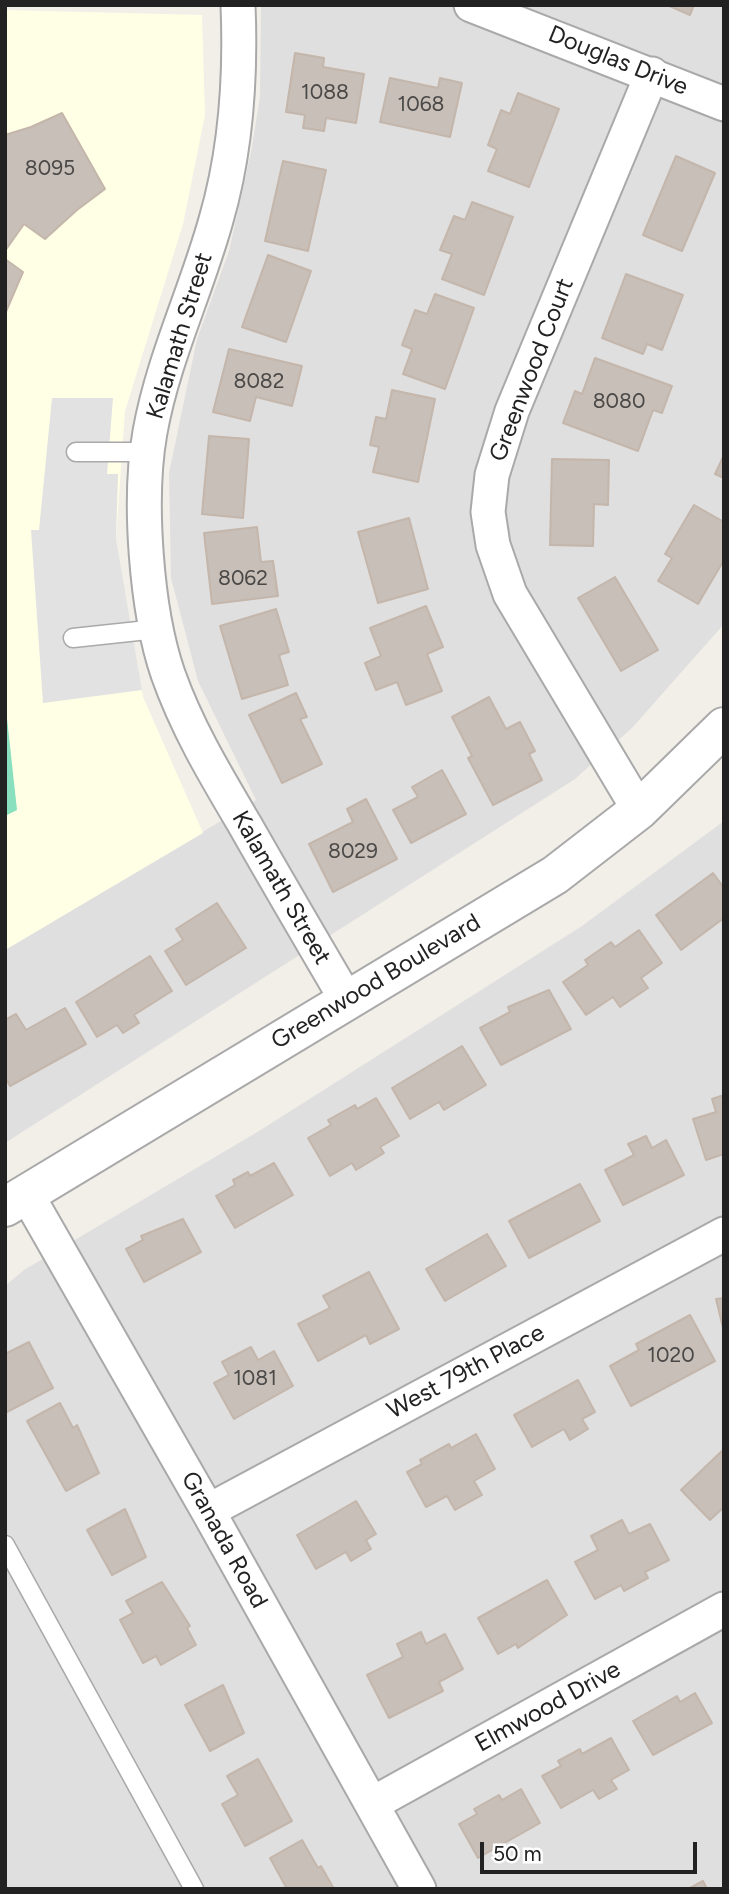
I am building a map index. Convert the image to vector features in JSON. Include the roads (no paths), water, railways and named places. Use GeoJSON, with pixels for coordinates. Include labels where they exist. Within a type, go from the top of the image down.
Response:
{"type":"FeatureCollection","features":[{"type":"Feature","properties":{"kind":"street","name":"Kalamath Street"},"geometry":{"type":"LineString","coordinates":[[238,5],[240,57],[232,146],[217,218],[178,328],[150,432],[146,534],[158,629],[167,672],[189,726],[346,999]]}},
{"type":"Feature","properties":{"kind":"street","name":"Douglas Drive"},"geometry":{"type":"LineString","coordinates":[[471,5],[724,104]]}},
{"type":"Feature","properties":{"kind":"street","name":"Greenwood Court"},"geometry":{"type":"LineString","coordinates":[[639,810],[510,594],[493,545],[488,512],[492,475],[512,411],[652,74]]}},
{"type":"Feature","properties":{"kind":"street","name":"Greenwood Boulevard"},"geometry":{"type":"LineString","coordinates":[[15,1200],[555,875],[639,810],[724,726]]}},
{"type":"Feature","properties":{"kind":"street","name":"Granada Road"},"geometry":{"type":"LineString","coordinates":[[15,1200],[208,1511],[419,1889]]}},
{"type":"Feature","properties":{"kind":"street","name":"West 79th Place"},"geometry":{"type":"LineString","coordinates":[[208,1511],[724,1234]]}},
{"type":"Feature","properties":{"kind":"street","name":"Elmwood Drive"},"geometry":{"type":"LineString","coordinates":[[372,1804],[724,1609]]}},
{"type":"Feature","properties":{"kind":"lane"},"geometry":{"type":"LineString","coordinates":[[76,452],[148,452]]}},
{"type":"Feature","properties":{"kind":"lane"},"geometry":{"type":"LineString","coordinates":[[74,638],[158,629]]}},
{"type":"Feature","properties":{"kind":"lane"},"geometry":{"type":"LineString","coordinates":[[5,1545],[194,1889]]}}]}
